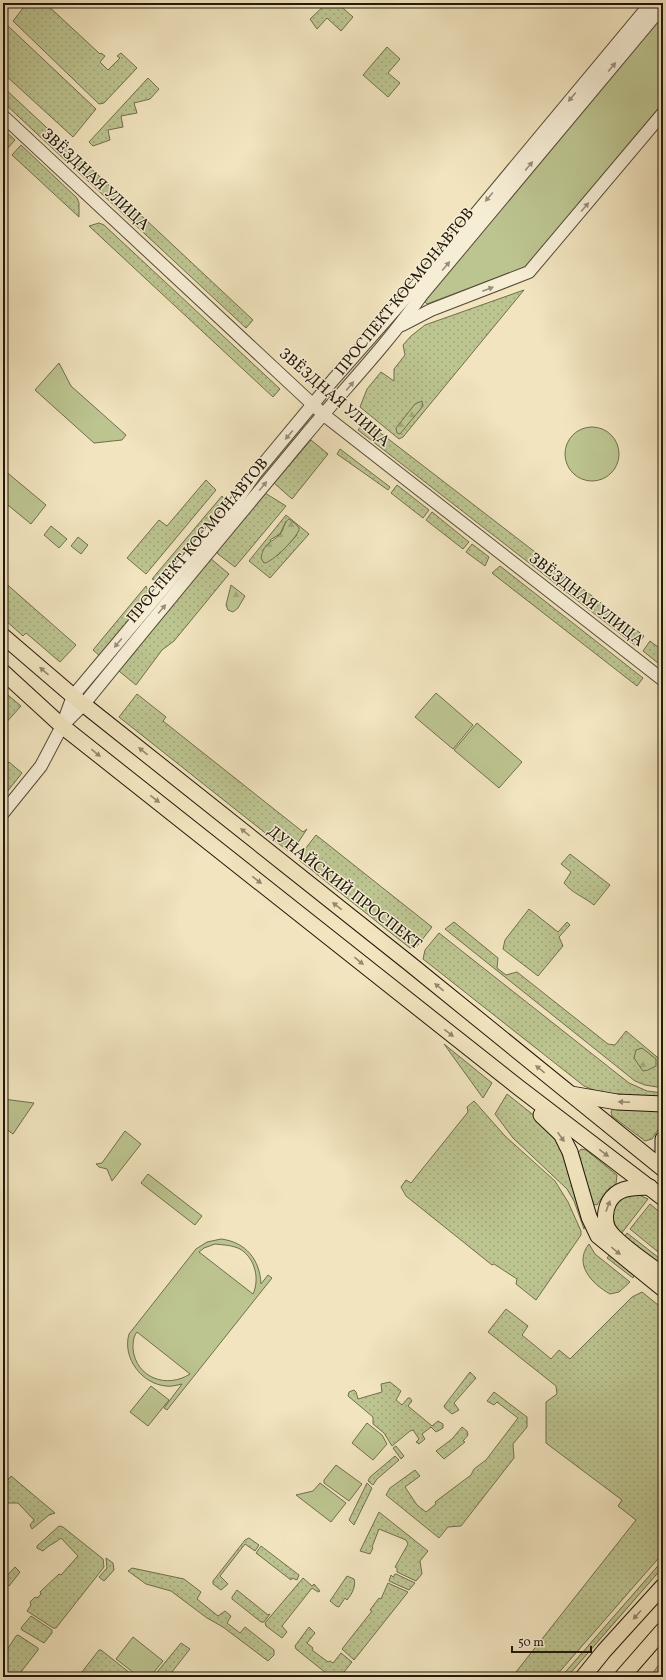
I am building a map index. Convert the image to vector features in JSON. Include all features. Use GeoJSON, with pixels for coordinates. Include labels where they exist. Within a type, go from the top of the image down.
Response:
{"type":"FeatureCollection","features":[{"type":"Feature","properties":{"kind":"main road","name":"ДУНАЙСКИЙ ПРОСПЕКТ"},"geometry":{"type":"LineString","coordinates":[[3,636],[79,700],[409,963],[663,1169]]}},
{"type":"Feature","properties":{"kind":"main road"},"geometry":{"type":"LineString","coordinates":[[3,672],[62,726],[518,1087],[663,1198]]}},
{"type":"Feature","properties":{"kind":"main road"},"geometry":{"type":"LineString","coordinates":[[518,1087],[531,1107],[561,1134],[566,1143],[589,1217],[598,1236],[663,1289]]}},
{"type":"Feature","properties":{"kind":"main road"},"geometry":{"type":"LineString","coordinates":[[570,1094],[617,1102],[663,1104]]}},
{"type":"Feature","properties":{"kind":"main road"},"geometry":{"type":"LineString","coordinates":[[663,1139],[663,1157]]}},
{"type":"Feature","properties":{"kind":"main road"},"geometry":{"type":"LineString","coordinates":[[650,1187],[629,1188],[617,1193],[608,1205],[606,1220],[608,1228],[619,1240],[663,1275]]}},
{"type":"Feature","properties":{"kind":"main road"},"geometry":{"type":"LineString","coordinates":[[583,1677],[604,1651],[663,1586]]}},
{"type":"Feature","properties":{"kind":"main road"},"geometry":{"type":"LineString","coordinates":[[622,1677],[663,1630]]}},
{"type":"Feature","properties":{"kind":"street","name":"ПРОСПЕКТ КОСМОНАВТОВ"},"geometry":{"type":"LineString","coordinates":[[3,813],[41,766],[62,726],[79,700],[235,503],[255,474],[314,405],[333,380],[419,282],[651,3]]}},
{"type":"Feature","properties":{"kind":"street","name":"ПРОСПЕКТ КОСМОНАВТОВ"},"geometry":{"type":"LineString","coordinates":[[79,700],[401,325],[421,296],[663,6]]}},
{"type":"Feature","properties":{"kind":"street"},"geometry":{"type":"LineString","coordinates":[[401,325],[431,310],[529,272],[663,113]]}},
{"type":"Feature","properties":{"kind":"street","name":"ЗВЁЗДНАЯ УЛИЦА"},"geometry":{"type":"LineString","coordinates":[[3,116],[324,415],[663,680]]}},
{"type":"Feature","properties":{"kind":"street"},"geometry":{"type":"LineString","coordinates":[[634,1677],[640,1655]]}},
{"type":"Feature","properties":{"kind":"green space"},"geometry":{"type":"Polygon","coordinates":[[[27,3],[45,3],[100,54],[101,53],[105,56],[100,62],[108,70],[120,58],[117,56],[121,53],[137,68],[104,103],[99,104],[13,21],[27,3]]]}},
{"type":"Feature","properties":{"kind":"green space"},"geometry":{"type":"Polygon","coordinates":[[[327,3],[337,3],[353,17],[341,31],[327,18],[317,29],[310,19],[327,3]]]}},
{"type":"Feature","properties":{"kind":"green space"},"geometry":{"type":"Polygon","coordinates":[[[663,15],[663,103],[528,266],[427,304],[425,302],[428,297],[663,15]]]}},
{"type":"Feature","properties":{"kind":"green space"},"geometry":{"type":"Polygon","coordinates":[[[8,26],[96,109],[73,137],[3,73],[3,31],[8,26]]]}},
{"type":"Feature","properties":{"kind":"green space"},"geometry":{"type":"Polygon","coordinates":[[[387,47],[400,59],[388,73],[400,83],[388,97],[363,75],[387,47]]]}},
{"type":"Feature","properties":{"kind":"green space"},"geometry":{"type":"Polygon","coordinates":[[[148,78],[159,89],[150,99],[134,103],[137,113],[121,116],[123,127],[108,130],[110,140],[93,146],[89,142],[148,78]]]}},
{"type":"Feature","properties":{"kind":"green space"},"geometry":{"type":"Polygon","coordinates":[[[3,87],[74,153],[66,161],[3,102],[3,87]]]}},
{"type":"Feature","properties":{"kind":"green space"},"geometry":{"type":"Polygon","coordinates":[[[3,129],[15,140],[6,150],[3,148],[3,129]]]}},
{"type":"Feature","properties":{"kind":"green space"},"geometry":{"type":"Polygon","coordinates":[[[21,145],[77,198],[79,203],[79,217],[12,155],[21,145]]]}},
{"type":"Feature","properties":{"kind":"green space"},"geometry":{"type":"Polygon","coordinates":[[[82,160],[253,320],[246,328],[74,168],[82,160]]]}},
{"type":"Feature","properties":{"kind":"green space"},"geometry":{"type":"Polygon","coordinates":[[[99,223],[104,225],[280,389],[273,397],[89,226],[99,223]]]}},
{"type":"Feature","properties":{"kind":"green space"},"geometry":{"type":"Polygon","coordinates":[[[524,290],[403,437],[399,439],[360,407],[367,389],[381,372],[394,381],[394,369],[405,355],[403,345],[411,336],[425,325],[524,290]]]}},
{"type":"Feature","properties":{"kind":"green space"},"geometry":{"type":"Polygon","coordinates":[[[59,363],[71,386],[126,435],[122,440],[94,443],[35,390],[59,363]]]}},
{"type":"Feature","properties":{"kind":"green space"},"geometry":{"type":"Polygon","coordinates":[[[422,401],[423,406],[400,434],[397,433],[396,428],[415,404],[422,401]]]}},
{"type":"Feature","properties":{"kind":"green space"},"geometry":{"type":"Polygon","coordinates":[[[365,421],[644,636],[636,646],[358,430],[365,421]]]}},
{"type":"Feature","properties":{"kind":"green space"},"geometry":{"type":"Polygon","coordinates":[[[592,427],[602,429],[611,435],[617,444],[619,454],[617,464],[611,473],[602,479],[592,481],[582,479],[573,473],[567,464],[565,454],[567,444],[573,435],[582,429],[592,427]]]}},
{"type":"Feature","properties":{"kind":"green space"},"geometry":{"type":"Polygon","coordinates":[[[311,440],[328,454],[292,499],[274,483],[311,440]]]}},
{"type":"Feature","properties":{"kind":"green space"},"geometry":{"type":"Polygon","coordinates":[[[340,449],[390,487],[388,490],[337,454],[340,449]]]}},
{"type":"Feature","properties":{"kind":"green space"},"geometry":{"type":"Polygon","coordinates":[[[4,470],[46,505],[31,524],[3,501],[4,470]]]}},
{"type":"Feature","properties":{"kind":"green space"},"geometry":{"type":"Polygon","coordinates":[[[206,480],[216,490],[146,574],[127,558],[159,520],[167,526],[206,480]]]}},
{"type":"Feature","properties":{"kind":"green space"},"geometry":{"type":"Polygon","coordinates":[[[397,485],[429,510],[423,518],[391,493],[397,485]]]}},
{"type":"Feature","properties":{"kind":"green space"},"geometry":{"type":"Polygon","coordinates":[[[265,493],[286,506],[235,567],[218,554],[217,551],[265,493]]]}},
{"type":"Feature","properties":{"kind":"green space"},"geometry":{"type":"Polygon","coordinates":[[[222,496],[227,504],[161,583],[152,579],[222,496]]]}},
{"type":"Feature","properties":{"kind":"green space"},"geometry":{"type":"Polygon","coordinates":[[[432,512],[469,542],[463,549],[426,520],[432,512]]]}},
{"type":"Feature","properties":{"kind":"green space"},"geometry":{"type":"Polygon","coordinates":[[[286,515],[309,534],[270,578],[249,561],[286,515]],[[286,521],[280,534],[270,540],[277,556],[297,535],[286,521]]]}},
{"type":"Feature","properties":{"kind":"green space"},"geometry":{"type":"Polygon","coordinates":[[[289,519],[299,528],[298,531],[291,542],[279,554],[268,562],[264,563],[261,558],[264,548],[281,533],[289,519]]]}},
{"type":"Feature","properties":{"kind":"green space"},"geometry":{"type":"Polygon","coordinates":[[[51,526],[67,539],[59,548],[44,535],[51,526]]]}},
{"type":"Feature","properties":{"kind":"green space"},"geometry":{"type":"Polygon","coordinates":[[[78,537],[88,545],[81,554],[71,546],[78,537]]]}},
{"type":"Feature","properties":{"kind":"green space"},"geometry":{"type":"Polygon","coordinates":[[[472,544],[489,557],[485,566],[466,552],[472,544]]]}},
{"type":"Feature","properties":{"kind":"green space"},"geometry":{"type":"Polygon","coordinates":[[[210,558],[229,574],[174,641],[162,650],[136,685],[119,671],[210,558]]]}},
{"type":"Feature","properties":{"kind":"green space"},"geometry":{"type":"Polygon","coordinates":[[[500,566],[643,678],[637,686],[492,573],[500,566]]]}},
{"type":"Feature","properties":{"kind":"green space"},"geometry":{"type":"Polygon","coordinates":[[[3,581],[76,645],[60,662],[26,633],[23,636],[3,618],[3,581]]]}},
{"type":"Feature","properties":{"kind":"green space"},"geometry":{"type":"Polygon","coordinates":[[[231,585],[245,596],[238,608],[233,612],[228,610],[226,605],[231,585]]]}},
{"type":"Feature","properties":{"kind":"green space"},"geometry":{"type":"Polygon","coordinates":[[[146,586],[150,595],[100,656],[93,650],[146,586]]]}},
{"type":"Feature","properties":{"kind":"green space"},"geometry":{"type":"Polygon","coordinates":[[[650,641],[663,651],[663,667],[643,651],[650,641]]]}},
{"type":"Feature","properties":{"kind":"green space"},"geometry":{"type":"Polygon","coordinates":[[[3,691],[21,706],[3,726],[3,691]]]}},
{"type":"Feature","properties":{"kind":"green space"},"geometry":{"type":"Polygon","coordinates":[[[436,693],[473,725],[453,749],[415,717],[436,693]]]}},
{"type":"Feature","properties":{"kind":"green space"},"geometry":{"type":"Polygon","coordinates":[[[137,694],[166,717],[163,721],[303,832],[307,829],[295,847],[288,851],[119,717],[137,694]]]}},
{"type":"Feature","properties":{"kind":"green space"},"geometry":{"type":"Polygon","coordinates":[[[477,723],[522,762],[499,788],[454,750],[477,723]]]}},
{"type":"Feature","properties":{"kind":"green space"},"geometry":{"type":"Polygon","coordinates":[[[9,762],[22,773],[3,797],[3,768],[9,762]]]}},
{"type":"Feature","properties":{"kind":"green space"},"geometry":{"type":"Polygon","coordinates":[[[316,835],[432,927],[418,945],[410,948],[299,860],[302,853],[316,835]]]}},
{"type":"Feature","properties":{"kind":"green space"},"geometry":{"type":"Polygon","coordinates":[[[570,854],[610,885],[594,905],[571,890],[564,883],[571,872],[561,864],[570,854]]]}},
{"type":"Feature","properties":{"kind":"green space"},"geometry":{"type":"Polygon","coordinates":[[[529,909],[558,932],[567,922],[570,925],[559,937],[563,946],[538,976],[503,949],[505,940],[529,909]]]}},
{"type":"Feature","properties":{"kind":"green space"},"geometry":{"type":"Polygon","coordinates":[[[454,922],[498,958],[497,968],[506,975],[517,972],[608,1044],[615,1045],[626,1031],[663,1062],[663,1088],[645,1085],[635,1081],[445,929],[454,922]]]}},
{"type":"Feature","properties":{"kind":"green space"},"geometry":{"type":"Polygon","coordinates":[[[439,933],[629,1083],[647,1091],[663,1093],[663,1098],[603,1094],[584,1086],[423,959],[425,950],[439,933]]]}},
{"type":"Feature","properties":{"kind":"green space"},"geometry":{"type":"Polygon","coordinates":[[[444,1044],[492,1083],[483,1098],[444,1044]]]}},
{"type":"Feature","properties":{"kind":"green space"},"geometry":{"type":"Polygon","coordinates":[[[642,1048],[656,1059],[656,1066],[643,1071],[634,1058],[636,1050],[642,1048]]]}},
{"type":"Feature","properties":{"kind":"green space"},"geometry":{"type":"Polygon","coordinates":[[[507,1094],[551,1129],[559,1138],[585,1224],[584,1229],[574,1201],[567,1189],[513,1138],[495,1114],[507,1094]]]}},
{"type":"Feature","properties":{"kind":"green space"},"geometry":{"type":"Polygon","coordinates":[[[3,1099],[34,1103],[13,1134],[3,1127],[3,1099]]]}},
{"type":"Feature","properties":{"kind":"green space"},"geometry":{"type":"Polygon","coordinates":[[[474,1101],[505,1136],[555,1181],[568,1202],[581,1231],[581,1235],[536,1300],[516,1284],[517,1279],[494,1264],[492,1265],[406,1196],[401,1187],[406,1180],[411,1183],[468,1112],[467,1107],[474,1101]]]}},
{"type":"Feature","properties":{"kind":"green space"},"geometry":{"type":"Polygon","coordinates":[[[613,1108],[663,1109],[663,1122],[652,1139],[645,1141],[612,1116],[611,1112],[613,1108]]]}},
{"type":"Feature","properties":{"kind":"green space"},"geometry":{"type":"Polygon","coordinates":[[[125,1131],[141,1144],[112,1181],[107,1169],[99,1167],[96,1164],[102,1163],[125,1131]]]}},
{"type":"Feature","properties":{"kind":"green space"},"geometry":{"type":"Polygon","coordinates":[[[581,1149],[586,1150],[617,1175],[616,1184],[605,1193],[597,1205],[592,1204],[578,1153],[581,1149]]]}},
{"type":"Feature","properties":{"kind":"green space"},"geometry":{"type":"Polygon","coordinates":[[[148,1174],[202,1216],[195,1225],[141,1183],[148,1174]]]}},
{"type":"Feature","properties":{"kind":"green space"},"geometry":{"type":"Polygon","coordinates":[[[627,1195],[639,1195],[648,1199],[621,1234],[614,1223],[613,1213],[617,1203],[627,1195]]]}},
{"type":"Feature","properties":{"kind":"green space"},"geometry":{"type":"Polygon","coordinates":[[[650,1204],[663,1215],[663,1256],[630,1229],[650,1204]]]}},
{"type":"Feature","properties":{"kind":"green space"},"geometry":{"type":"Polygon","coordinates":[[[627,1233],[663,1261],[663,1268],[624,1237],[627,1233]]]}},
{"type":"Feature","properties":{"kind":"green space"},"geometry":{"type":"Polygon","coordinates":[[[221,1239],[238,1244],[250,1254],[254,1260],[258,1267],[261,1284],[268,1275],[272,1278],[167,1410],[164,1408],[182,1384],[166,1386],[157,1384],[142,1375],[131,1360],[128,1352],[129,1334],[196,1249],[207,1242],[221,1239]],[[215,1244],[204,1248],[199,1252],[253,1294],[256,1276],[253,1263],[240,1249],[228,1245],[215,1244]],[[137,1332],[133,1342],[135,1359],[146,1374],[154,1378],[172,1380],[190,1374],[137,1332]]]}},
{"type":"Feature","properties":{"kind":"green space"},"geometry":{"type":"Polygon","coordinates":[[[589,1244],[595,1254],[630,1282],[619,1292],[610,1294],[603,1290],[587,1273],[583,1259],[589,1244]]]}},
{"type":"Feature","properties":{"kind":"green space"},"geometry":{"type":"Polygon","coordinates":[[[610,1254],[634,1275],[633,1278],[607,1258],[610,1254]]]}},
{"type":"Feature","properties":{"kind":"green space"},"geometry":{"type":"Polygon","coordinates":[[[642,1292],[663,1309],[663,1553],[555,1677],[512,1677],[636,1520],[618,1506],[622,1500],[546,1443],[546,1402],[557,1394],[556,1386],[488,1332],[506,1309],[528,1326],[522,1335],[551,1359],[559,1350],[570,1359],[632,1297],[642,1292]]]}},
{"type":"Feature","properties":{"kind":"green space"},"geometry":{"type":"Polygon","coordinates":[[[470,1372],[476,1378],[454,1403],[459,1410],[452,1414],[444,1406],[470,1372]]]}},
{"type":"Feature","properties":{"kind":"green space"},"geometry":{"type":"Polygon","coordinates":[[[390,1382],[401,1391],[396,1400],[402,1405],[408,1398],[410,1398],[412,1401],[408,1406],[432,1426],[438,1421],[443,1424],[443,1428],[436,1432],[431,1427],[422,1434],[425,1439],[419,1444],[416,1442],[419,1439],[413,1430],[410,1431],[392,1446],[384,1433],[373,1424],[373,1417],[348,1396],[349,1392],[354,1390],[358,1399],[382,1392],[381,1384],[390,1382]]]}},
{"type":"Feature","properties":{"kind":"green space"},"geometry":{"type":"Polygon","coordinates":[[[151,1386],[169,1400],[148,1426],[130,1412],[151,1386]]]}},
{"type":"Feature","properties":{"kind":"green space"},"geometry":{"type":"Polygon","coordinates":[[[494,1392],[527,1417],[527,1427],[513,1444],[514,1458],[461,1526],[448,1527],[439,1538],[386,1495],[390,1488],[415,1470],[420,1476],[405,1487],[417,1505],[426,1512],[436,1504],[435,1502],[471,1475],[474,1469],[486,1460],[518,1418],[497,1402],[494,1405],[487,1401],[494,1392]]]}},
{"type":"Feature","properties":{"kind":"green space"},"geometry":{"type":"Polygon","coordinates":[[[367,1423],[382,1435],[387,1444],[373,1460],[352,1443],[367,1423]]]}},
{"type":"Feature","properties":{"kind":"green space"},"geometry":{"type":"Polygon","coordinates":[[[462,1427],[467,1431],[468,1435],[463,1441],[465,1442],[444,1459],[436,1451],[452,1439],[462,1427]]]}},
{"type":"Feature","properties":{"kind":"green space"},"geometry":{"type":"Polygon","coordinates":[[[396,1446],[404,1456],[401,1459],[393,1448],[396,1446]]]}},
{"type":"Feature","properties":{"kind":"green space"},"geometry":{"type":"Polygon","coordinates":[[[395,1456],[399,1460],[377,1479],[373,1485],[368,1481],[370,1477],[395,1456]]]}},
{"type":"Feature","properties":{"kind":"green space"},"geometry":{"type":"Polygon","coordinates":[[[336,1465],[362,1484],[349,1501],[324,1483],[324,1480],[336,1465]]]}},
{"type":"Feature","properties":{"kind":"green space"},"geometry":{"type":"Polygon","coordinates":[[[11,1476],[55,1513],[49,1515],[32,1529],[30,1525],[34,1520],[18,1503],[6,1503],[3,1506],[3,1486],[11,1476]]]}},
{"type":"Feature","properties":{"kind":"green space"},"geometry":{"type":"Polygon","coordinates":[[[320,1483],[346,1503],[331,1522],[296,1495],[313,1491],[320,1483]]]}},
{"type":"Feature","properties":{"kind":"green space"},"geometry":{"type":"Polygon","coordinates":[[[367,1483],[372,1488],[354,1525],[349,1520],[367,1483]]]}},
{"type":"Feature","properties":{"kind":"green space"},"geometry":{"type":"Polygon","coordinates":[[[379,1512],[428,1551],[420,1561],[422,1574],[416,1581],[397,1572],[397,1568],[395,1567],[408,1544],[406,1540],[379,1529],[370,1554],[360,1551],[379,1512]]]}},
{"type":"Feature","properties":{"kind":"green space"},"geometry":{"type":"Polygon","coordinates":[[[59,1526],[63,1527],[103,1559],[104,1567],[56,1628],[53,1628],[27,1611],[31,1605],[30,1602],[35,1597],[37,1598],[41,1594],[40,1592],[59,1574],[61,1575],[78,1556],[61,1538],[43,1551],[37,1548],[37,1546],[59,1526]]]}},
{"type":"Feature","properties":{"kind":"green space"},"geometry":{"type":"Polygon","coordinates":[[[249,1538],[259,1545],[255,1551],[245,1544],[220,1576],[228,1584],[221,1590],[213,1584],[213,1581],[245,1540],[249,1538]]]}},
{"type":"Feature","properties":{"kind":"green space"},"geometry":{"type":"Polygon","coordinates":[[[261,1546],[299,1575],[297,1580],[292,1578],[291,1580],[256,1553],[261,1546]]]}},
{"type":"Feature","properties":{"kind":"green space"},"geometry":{"type":"Polygon","coordinates":[[[106,1558],[113,1563],[114,1570],[104,1581],[99,1577],[107,1568],[106,1558]]]}},
{"type":"Feature","properties":{"kind":"green space"},"geometry":{"type":"Polygon","coordinates":[[[663,1560],[663,1567],[567,1677],[561,1677],[663,1560]]]}},
{"type":"Feature","properties":{"kind":"green space"},"geometry":{"type":"Polygon","coordinates":[[[15,1567],[20,1572],[9,1586],[3,1580],[15,1567]]]}},
{"type":"Feature","properties":{"kind":"green space"},"geometry":{"type":"Polygon","coordinates":[[[132,1568],[184,1579],[201,1592],[197,1599],[218,1616],[225,1611],[231,1616],[227,1623],[240,1633],[245,1627],[274,1650],[274,1655],[268,1661],[223,1627],[207,1618],[171,1591],[146,1584],[128,1571],[132,1568]]]}},
{"type":"Feature","properties":{"kind":"green space"},"geometry":{"type":"Polygon","coordinates":[[[395,1574],[415,1583],[409,1590],[389,1581],[391,1575],[393,1577],[395,1574]]]}},
{"type":"Feature","properties":{"kind":"green space"},"geometry":{"type":"Polygon","coordinates":[[[347,1576],[354,1579],[354,1586],[347,1600],[345,1598],[339,1607],[330,1601],[347,1576]]]}},
{"type":"Feature","properties":{"kind":"green space"},"geometry":{"type":"Polygon","coordinates":[[[303,1578],[312,1586],[314,1584],[320,1591],[318,1592],[312,1588],[282,1626],[287,1632],[282,1638],[266,1626],[265,1623],[303,1578]]]}},
{"type":"Feature","properties":{"kind":"green space"},"geometry":{"type":"Polygon","coordinates":[[[388,1583],[408,1592],[354,1660],[342,1649],[372,1611],[370,1610],[379,1598],[381,1599],[388,1583]]]}},
{"type":"Feature","properties":{"kind":"green space"},"geometry":{"type":"Polygon","coordinates":[[[237,1590],[268,1615],[270,1614],[264,1622],[261,1622],[232,1599],[237,1590]]]}},
{"type":"Feature","properties":{"kind":"green space"},"geometry":{"type":"Polygon","coordinates":[[[31,1616],[52,1630],[52,1633],[44,1643],[21,1628],[31,1616]]]}},
{"type":"Feature","properties":{"kind":"green space"},"geometry":{"type":"Polygon","coordinates":[[[309,1627],[315,1633],[307,1643],[313,1648],[312,1650],[328,1662],[330,1661],[333,1663],[341,1653],[352,1662],[340,1677],[331,1677],[296,1649],[295,1646],[309,1627]]]}},
{"type":"Feature","properties":{"kind":"green space"},"geometry":{"type":"Polygon","coordinates":[[[18,1635],[38,1648],[38,1650],[17,1677],[3,1677],[3,1656],[18,1635]]]}},
{"type":"Feature","properties":{"kind":"green space"},"geometry":{"type":"Polygon","coordinates":[[[133,1637],[163,1661],[150,1677],[139,1677],[116,1659],[133,1637]]]}},
{"type":"Feature","properties":{"kind":"green space"},"geometry":{"type":"Polygon","coordinates":[[[181,1643],[190,1649],[168,1677],[153,1677],[181,1643]]]}},
{"type":"Feature","properties":{"kind":"green space"},"geometry":{"type":"Polygon","coordinates":[[[99,1650],[101,1650],[135,1677],[78,1677],[99,1650]]]}},
{"type":"Feature","properties":{"kind":"green space"},"geometry":{"type":"Polygon","coordinates":[[[663,1659],[663,1670],[657,1677],[650,1677],[663,1659]]]}}]}
